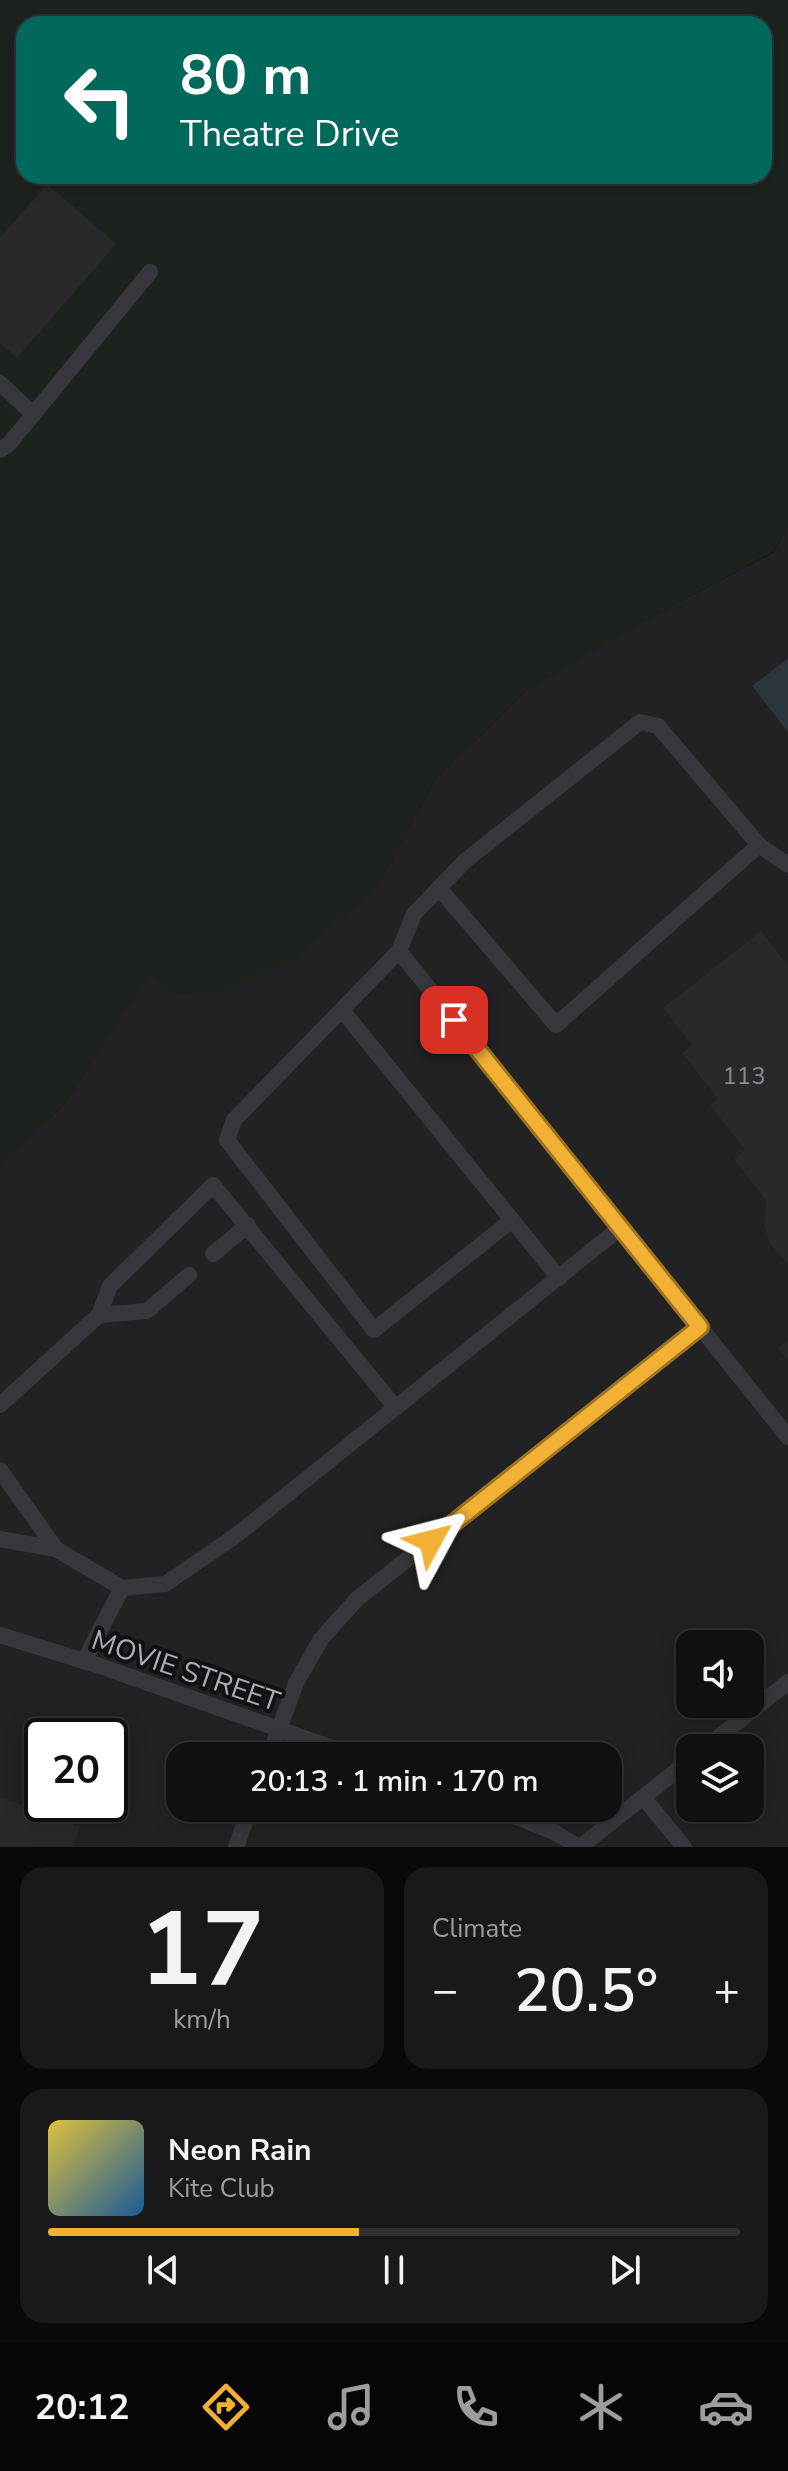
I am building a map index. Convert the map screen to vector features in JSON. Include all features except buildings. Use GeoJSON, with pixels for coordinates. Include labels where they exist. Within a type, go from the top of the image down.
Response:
{"type":"FeatureCollection","features":[{"type":"Feature","properties":{"kind":"lane"},"geometry":{"type":"LineString","coordinates":[[0,450],[9,444],[150,272]]}},
{"type":"Feature","properties":{"kind":"lane"},"geometry":{"type":"LineString","coordinates":[[0,383],[33,414]]}},
{"type":"Feature","properties":{"kind":"lane"},"geometry":{"type":"LineString","coordinates":[[512,1220],[374,1330],[227,1140],[234,1120],[399,951],[414,914],[465,861],[640,722],[658,726],[759,845],[788,865]]}},
{"type":"Feature","properties":{"kind":"lane"},"geometry":{"type":"LineString","coordinates":[[439,888],[556,1025],[759,845]]}},
{"type":"Feature","properties":{"kind":"lane"},"geometry":{"type":"LineString","coordinates":[[399,951],[788,1437]]}},
{"type":"Feature","properties":{"kind":"lane"},"geometry":{"type":"LineString","coordinates":[[342,1010],[559,1278]]}},
{"type":"Feature","properties":{"kind":"lane"},"geometry":{"type":"LineString","coordinates":[[0,1405],[99,1315],[110,1286],[213,1185],[396,1408]]}},
{"type":"Feature","properties":{"kind":"lane"},"geometry":{"type":"LineString","coordinates":[[213,1254],[248,1225]]}},
{"type":"Feature","properties":{"kind":"lane"},"geometry":{"type":"LineString","coordinates":[[0,1539],[56,1549],[122,1588],[165,1584],[234,1537],[620,1228]]}},
{"type":"Feature","properties":{"kind":"lane"},"geometry":{"type":"LineString","coordinates":[[99,1315],[147,1311],[189,1275]]}},
{"type":"Feature","properties":{"kind":"lane"},"geometry":{"type":"LineString","coordinates":[[274,1742],[296,1683],[321,1639],[357,1599],[700,1327]]}},
{"type":"Feature","properties":{"kind":"lane"},"geometry":{"type":"LineString","coordinates":[[0,1470],[56,1549]]}},
{"type":"Feature","properties":{"kind":"lane"},"geometry":{"type":"LineString","coordinates":[[84,1661],[122,1588]]}},
{"type":"Feature","properties":{"kind":"lane","name":"MOVIE STREET"},"geometry":{"type":"LineString","coordinates":[[0,1635],[316,1742]]}},
{"type":"Feature","properties":{"kind":"lane"},"geometry":{"type":"LineString","coordinates":[[723,1734],[788,1682]]}},
{"type":"Feature","properties":{"kind":"lane"},"geometry":{"type":"LineString","coordinates":[[529,1822],[580,1847],[676,1771]]}},
{"type":"Feature","properties":{"kind":"lane"},"geometry":{"type":"LineString","coordinates":[[643,1797],[684,1847]]}},
{"type":"Feature","properties":{"kind":"lane"},"geometry":{"type":"LineString","coordinates":[[239,1846],[246,1822]]}},
{"type":"Feature","properties":{"kind":"shaded area"},"geometry":{"type":"Polygon","coordinates":[[[0,0],[788,0],[788,526],[773,552],[650,617],[530,687],[434,781],[379,884],[300,956],[215,996],[164,992],[149,974],[61,1108],[8,1154],[0,1167],[0,0]]]}},
{"type":"Feature","properties":{"kind":"shaded area"},"geometry":{"type":"Polygon","coordinates":[[[788,526],[788,658],[752,686],[788,732],[788,1847],[0,1847],[0,1167],[8,1154],[61,1108],[149,974],[379,884],[434,781],[530,687],[650,617],[773,553],[788,526]]]}},
{"type":"Feature","properties":{"kind":"shaded area"},"geometry":{"type":"Polygon","coordinates":[[[788,658],[788,732],[752,686],[788,658]]]}},
{"type":"Feature","properties":{"kind":"route"},"geometry":{"type":"LineString","coordinates":[[431,1541],[700,1327],[454,1020]]}}]}
